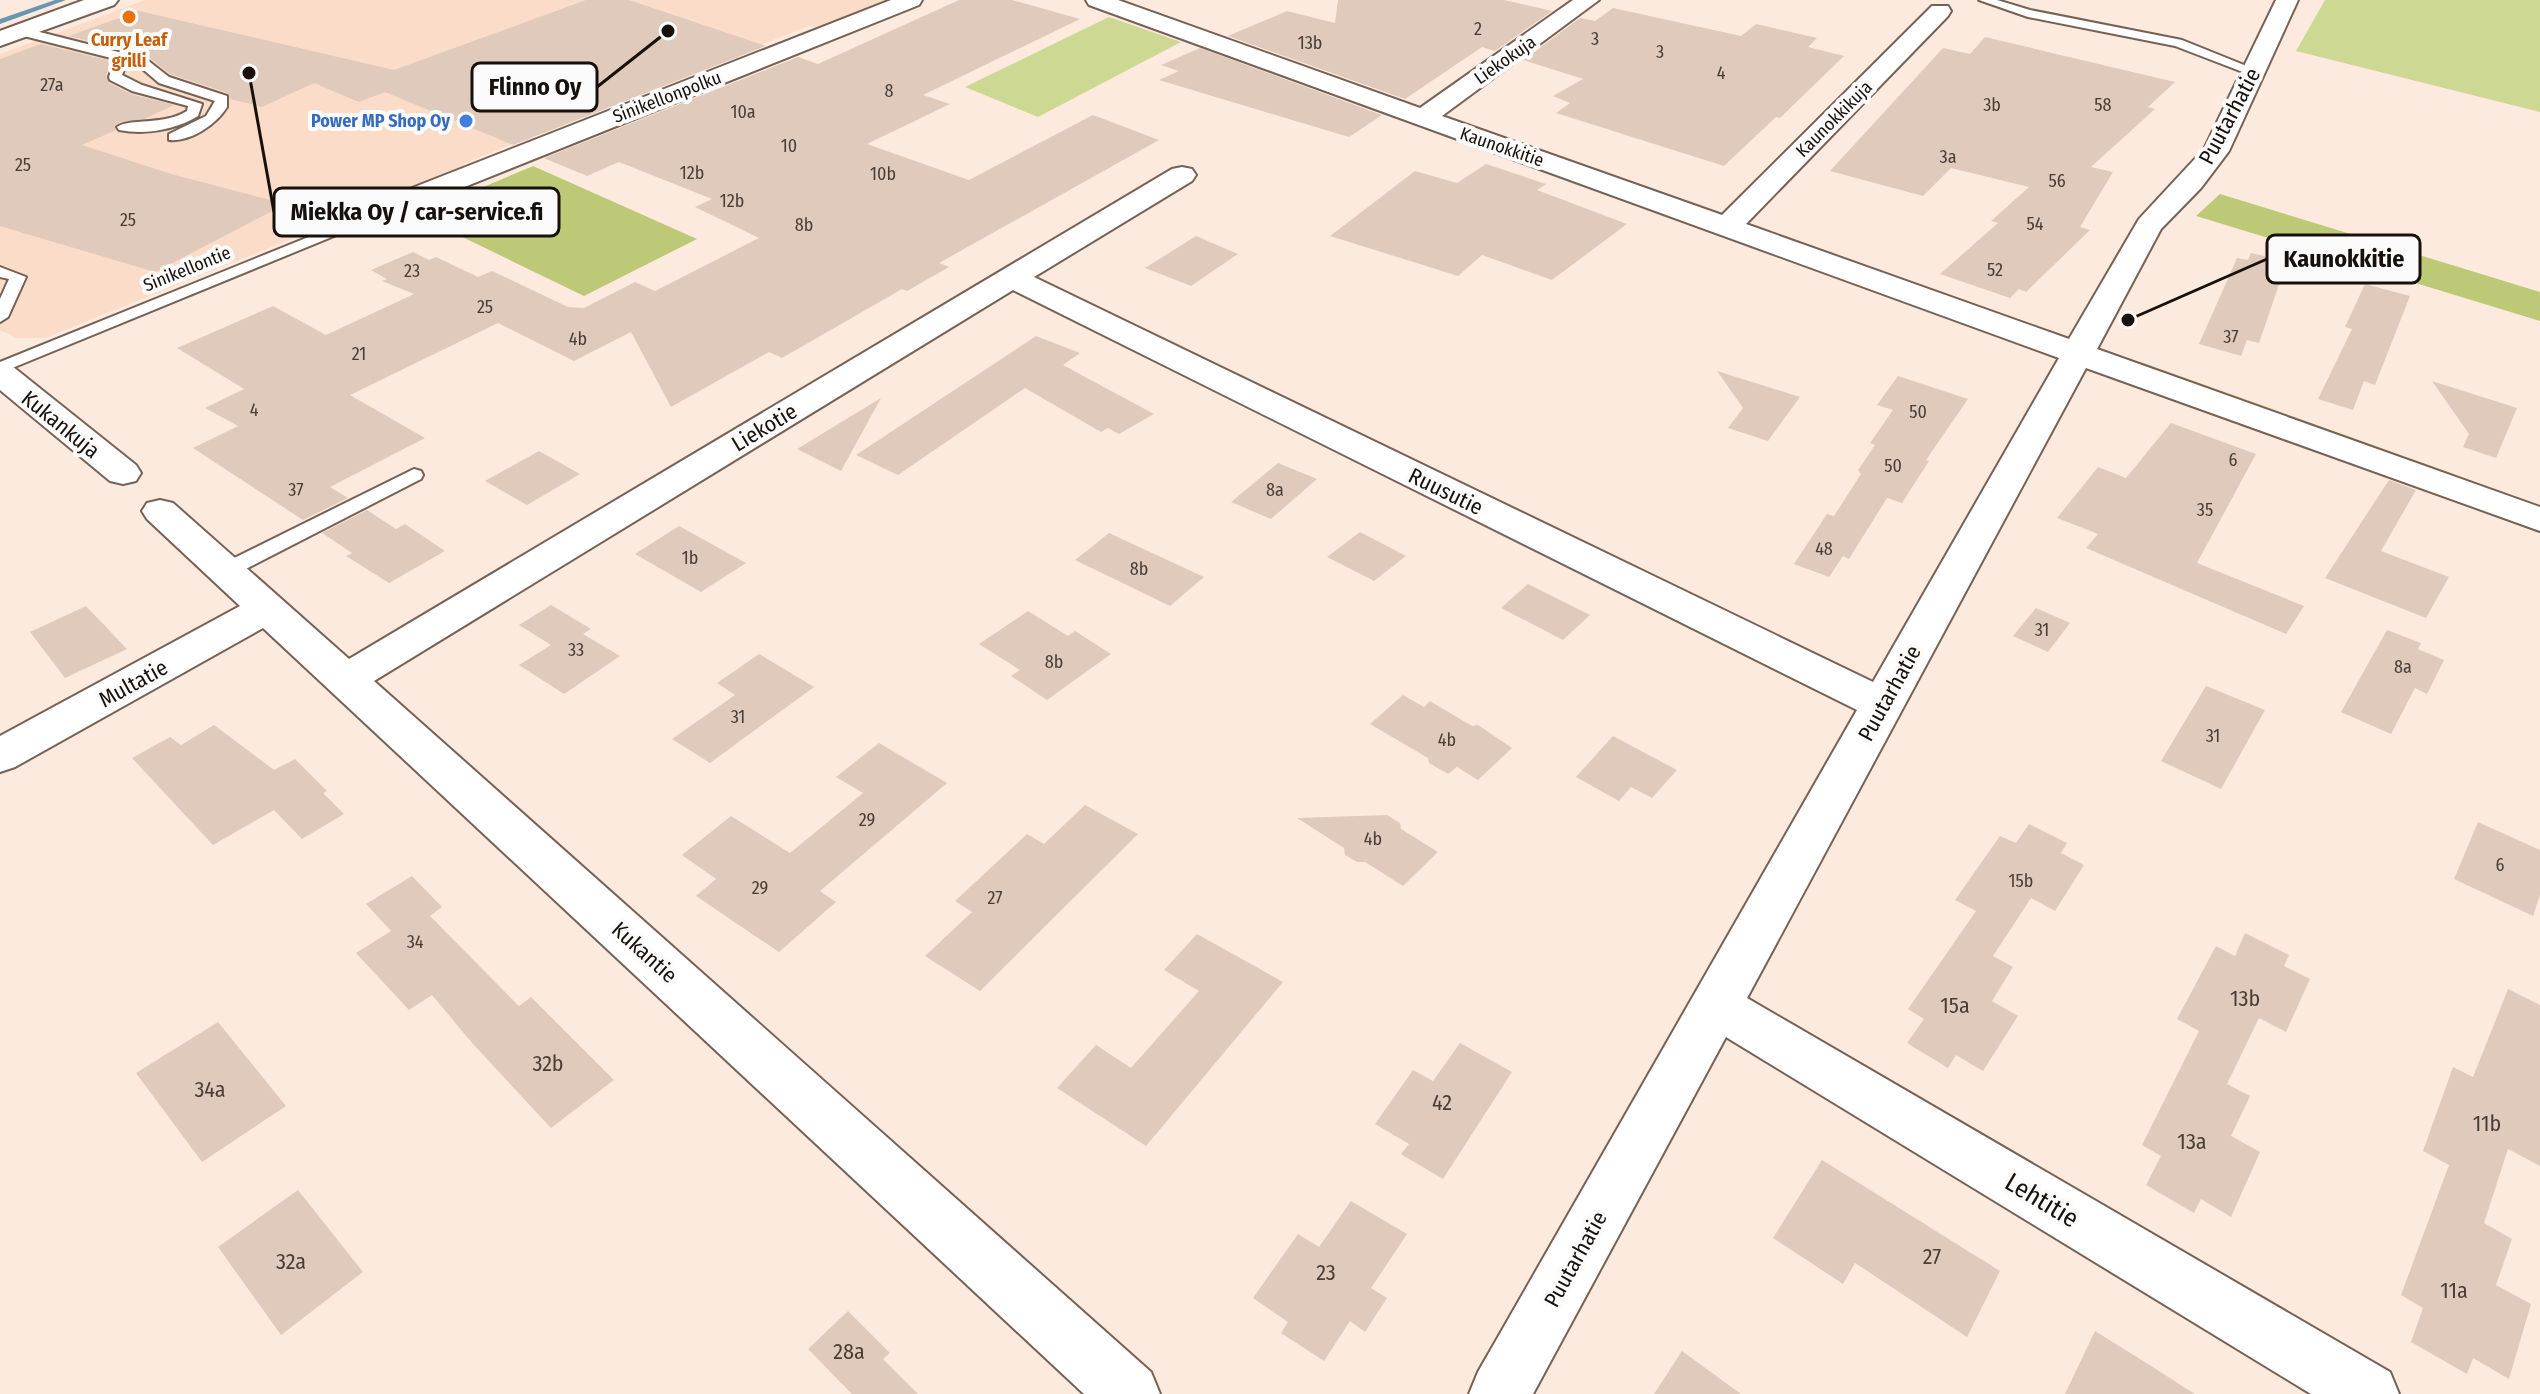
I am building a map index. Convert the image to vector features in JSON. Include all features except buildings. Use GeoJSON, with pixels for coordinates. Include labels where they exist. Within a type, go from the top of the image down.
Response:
{"type":"FeatureCollection","features":[{"type":"Feature","properties":{"kind":"main road"},"geometry":{"type":"LineString","coordinates":[[10,35],[106,0]]}},
{"type":"Feature","properties":{"kind":"street","name":"Sinikellonpolku"},"geometry":{"type":"LineString","coordinates":[[422,194],[911,0]]}},
{"type":"Feature","properties":{"kind":"street","name":"Kaunokkitie"},"geometry":{"type":"LineString","coordinates":[[1097,0],[2540,520]]}},
{"type":"Feature","properties":{"kind":"street","name":"Liekokuja"},"geometry":{"type":"LineString","coordinates":[[1422,118],[1588,0]]}},
{"type":"Feature","properties":{"kind":"street","name":"Puutarhatie"},"geometry":{"type":"LineString","coordinates":[[1500,1394],[2149,225],[2216,151],[2287,0]]}},
{"type":"Feature","properties":{"kind":"street","name":"Kaunokkikuja"},"geometry":{"type":"LineString","coordinates":[[1728,226],[1940,11]]}},
{"type":"Feature","properties":{"kind":"street","name":"Liekotie"},"geometry":{"type":"LineString","coordinates":[[345,680],[1182,175]]}},
{"type":"Feature","properties":{"kind":"street","name":"Ruusutie"},"geometry":{"type":"LineString","coordinates":[[1011,278],[1881,704]]}},
{"type":"Feature","properties":{"kind":"street","name":"Kukankuja"},"geometry":{"type":"LineString","coordinates":[[0,371],[123,473]]}},
{"type":"Feature","properties":{"kind":"street","name":"Kukantie"},"geometry":{"type":"LineString","coordinates":[[160,511],[1129,1394]]}},
{"type":"Feature","properties":{"kind":"street","name":"Multatie"},"geometry":{"type":"LineString","coordinates":[[0,756],[266,609]]}},
{"type":"Feature","properties":{"kind":"street","name":"Lehtitie"},"geometry":{"type":"LineString","coordinates":[[1716,1005],[2368,1394]]}},
{"type":"Feature","properties":{"kind":"lane"},"geometry":{"type":"LineString","coordinates":[[1985,0],[2028,13],[2178,43],[2253,71]]}},
{"type":"Feature","properties":{"kind":"lane"},"geometry":{"type":"LineString","coordinates":[[10,35],[142,62],[164,80],[222,99],[221,110],[215,118],[174,137]]}},
{"type":"Feature","properties":{"kind":"lane"},"geometry":{"type":"LineString","coordinates":[[122,57],[115,77],[195,104],[193,113],[170,124],[124,127]]}},
{"type":"Feature","properties":{"kind":"lane","name":"Sinikellontie"},"geometry":{"type":"LineString","coordinates":[[0,371],[390,208]]}},
{"type":"Feature","properties":{"kind":"lane"},"geometry":{"type":"LineString","coordinates":[[0,272],[18,277],[0,317]]}},
{"type":"Feature","properties":{"kind":"lane"},"geometry":{"type":"LineString","coordinates":[[225,571],[414,475]]}},
{"type":"Feature","properties":{"kind":"shaded area"},"geometry":{"type":"Polygon","coordinates":[[[145,0],[901,0],[828,30],[809,26],[672,79],[463,164],[470,167],[45,338],[16,338],[0,330],[0,54],[145,0]]]}},
{"type":"Feature","properties":{"kind":"green space"},"geometry":{"type":"Polygon","coordinates":[[[2325,0],[2540,0],[2540,112],[2296,51],[2325,0]]]}},
{"type":"Feature","properties":{"kind":"green space"},"geometry":{"type":"Polygon","coordinates":[[[1109,17],[1181,42],[1038,117],[965,87],[1109,17]]]}},
{"type":"Feature","properties":{"kind":"green space"},"geometry":{"type":"Polygon","coordinates":[[[533,166],[697,239],[584,296],[417,215],[533,166]]]}},
{"type":"Feature","properties":{"kind":"green space"},"geometry":{"type":"Polygon","coordinates":[[[2220,194],[2540,292],[2540,321],[2196,216],[2220,194]]]}},
{"type":"Feature","properties":{"kind":"green space"},"geometry":{"type":"Polygon","coordinates":[[[2141,362],[2454,474],[2452,478],[2138,366],[2141,362]]]}},
{"type":"Feature","properties":{"kind":"waterway"},"geometry":{"type":"LineString","coordinates":[[0,22],[62,0]]}},
{"type":"Feature","properties":{"kind":"place","name":"Curry Leaf grilli"},"geometry":{"type":"Point","coordinates":[129,17]}},
{"type":"Feature","properties":{"kind":"place","name":"Flinno Oy"},"geometry":{"type":"Point","coordinates":[668,31]}},
{"type":"Feature","properties":{"kind":"place","name":"Miekka Oy / car-service.fi"},"geometry":{"type":"Point","coordinates":[249,73]}},
{"type":"Feature","properties":{"kind":"place","name":"Power MP Shop Oy"},"geometry":{"type":"Point","coordinates":[466,121]}},
{"type":"Feature","properties":{"kind":"place","name":"Kaunokkitie"},"geometry":{"type":"Point","coordinates":[2128,320]}}]}
